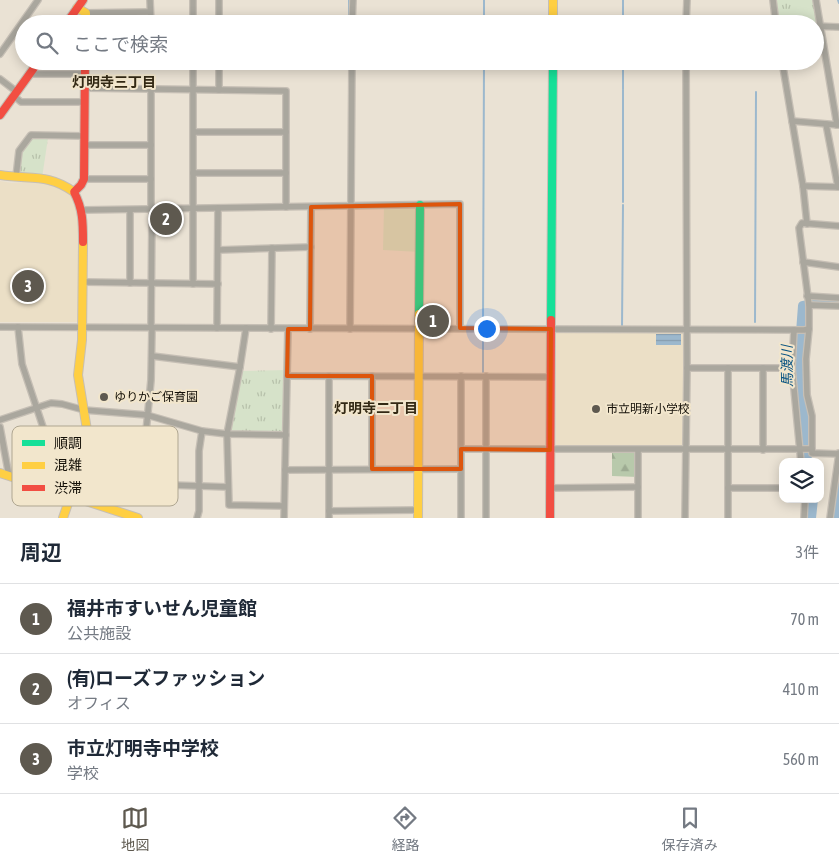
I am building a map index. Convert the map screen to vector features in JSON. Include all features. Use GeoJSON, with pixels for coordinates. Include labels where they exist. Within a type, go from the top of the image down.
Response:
{"type":"FeatureCollection","features":[{"type":"Feature","properties":{"kind":"street"},"geometry":{"type":"LineString","coordinates":[[27,15],[38,0]]}},
{"type":"Feature","properties":{"kind":"street"},"geometry":{"type":"LineString","coordinates":[[72,15],[83,0]]}},
{"type":"Feature","properties":{"kind":"street"},"geometry":{"type":"LineString","coordinates":[[77,8],[86,13],[150,12],[150,0]]}},
{"type":"Feature","properties":{"kind":"street"},"geometry":{"type":"LineString","coordinates":[[193,0],[193,15]]}},
{"type":"Feature","properties":{"kind":"street"},"geometry":{"type":"LineString","coordinates":[[219,0],[219,15]]}},
{"type":"Feature","properties":{"kind":"street"},"geometry":{"type":"LineString","coordinates":[[352,15],[353,0]]}},
{"type":"Feature","properties":{"kind":"street"},"geometry":{"type":"LineString","coordinates":[[553,0],[553,15]]}},
{"type":"Feature","properties":{"kind":"street"},"geometry":{"type":"LineString","coordinates":[[686,0],[686,15]]}},
{"type":"Feature","properties":{"kind":"street"},"geometry":{"type":"LineString","coordinates":[[772,0],[774,15]]}},
{"type":"Feature","properties":{"kind":"street"},"geometry":{"type":"LineString","coordinates":[[816,0],[817,15]]}},
{"type":"Feature","properties":{"kind":"street"},"geometry":{"type":"LineString","coordinates":[[824,26],[839,27]]}},
{"type":"Feature","properties":{"kind":"street"},"geometry":{"type":"LineString","coordinates":[[0,54],[15,33]]}},
{"type":"Feature","properties":{"kind":"street"},"geometry":{"type":"LineString","coordinates":[[792,121],[838,125],[824,56]]}},
{"type":"Feature","properties":{"kind":"street"},"geometry":{"type":"LineString","coordinates":[[0,116],[32,70]]}},
{"type":"Feature","properties":{"kind":"street"},"geometry":{"type":"LineString","coordinates":[[74,192],[84,179],[85,70]]}},
{"type":"Feature","properties":{"kind":"street"},"geometry":{"type":"LineString","coordinates":[[193,70],[193,284]]}},
{"type":"Feature","properties":{"kind":"street"},"geometry":{"type":"LineString","coordinates":[[218,90],[219,70]]}},
{"type":"Feature","properties":{"kind":"street"},"geometry":{"type":"LineString","coordinates":[[350,328],[352,70]]}},
{"type":"Feature","properties":{"kind":"street"},"geometry":{"type":"LineString","coordinates":[[550,518],[553,70]]}},
{"type":"Feature","properties":{"kind":"street"},"geometry":{"type":"LineString","coordinates":[[685,518],[687,368],[686,70]]}},
{"type":"Feature","properties":{"kind":"street"},"geometry":{"type":"LineString","coordinates":[[784,70],[803,186],[807,224]]}},
{"type":"Feature","properties":{"kind":"street"},"geometry":{"type":"LineString","coordinates":[[29,74],[85,74]]}},
{"type":"Feature","properties":{"kind":"street"},"geometry":{"type":"LineString","coordinates":[[0,79],[21,102],[85,102]]}},
{"type":"Feature","properties":{"kind":"street"},"geometry":{"type":"LineString","coordinates":[[85,88],[286,91],[286,207]]}},
{"type":"Feature","properties":{"kind":"street"},"geometry":{"type":"LineString","coordinates":[[146,426],[152,356],[151,88]]}},
{"type":"Feature","properties":{"kind":"street"},"geometry":{"type":"LineString","coordinates":[[803,186],[838,187],[826,124]]}},
{"type":"Feature","properties":{"kind":"street"},"geometry":{"type":"LineString","coordinates":[[194,132],[286,132]]}},
{"type":"Feature","properties":{"kind":"street"},"geometry":{"type":"LineString","coordinates":[[16,177],[19,151],[31,135],[85,136]]}},
{"type":"Feature","properties":{"kind":"street"},"geometry":{"type":"LineString","coordinates":[[84,145],[151,145]]}},
{"type":"Feature","properties":{"kind":"street"},"geometry":{"type":"LineString","coordinates":[[193,173],[286,173]]}},
{"type":"Feature","properties":{"kind":"street"},"geometry":{"type":"LineString","coordinates":[[0,175],[54,179],[63,183],[74,192],[83,210],[84,282],[78,375],[86,426]]}},
{"type":"Feature","properties":{"kind":"street"},"geometry":{"type":"LineString","coordinates":[[84,179],[151,178]]}},
{"type":"Feature","properties":{"kind":"street"},"geometry":{"type":"LineString","coordinates":[[83,210],[460,204],[460,328]]}},
{"type":"Feature","properties":{"kind":"street"},"geometry":{"type":"LineString","coordinates":[[329,511],[418,514],[420,205]]}},
{"type":"Feature","properties":{"kind":"street"},"geometry":{"type":"LineString","coordinates":[[310,329],[312,207]]}},
{"type":"Feature","properties":{"kind":"street"},"geometry":{"type":"LineString","coordinates":[[217,328],[218,208]]}},
{"type":"Feature","properties":{"kind":"street"},"geometry":{"type":"LineString","coordinates":[[130,210],[130,283]]}},
{"type":"Feature","properties":{"kind":"street"},"geometry":{"type":"LineString","coordinates":[[801,458],[792,368],[809,305],[799,228],[802,224],[839,226]]}},
{"type":"Feature","properties":{"kind":"street"},"geometry":{"type":"LineString","coordinates":[[218,250],[311,247]]}},
{"type":"Feature","properties":{"kind":"street"},"geometry":{"type":"LineString","coordinates":[[271,328],[272,248]]}},
{"type":"Feature","properties":{"kind":"street"},"geometry":{"type":"LineString","coordinates":[[803,262],[839,267]]}},
{"type":"Feature","properties":{"kind":"street"},"geometry":{"type":"LineString","coordinates":[[84,282],[218,284]]}},
{"type":"Feature","properties":{"kind":"street"},"geometry":{"type":"LineString","coordinates":[[808,296],[839,298]]}},
{"type":"Feature","properties":{"kind":"street"},"geometry":{"type":"LineString","coordinates":[[809,305],[839,306]]}},
{"type":"Feature","properties":{"kind":"street"},"geometry":{"type":"LineString","coordinates":[[0,327],[801,330]]}},
{"type":"Feature","properties":{"kind":"street"},"geometry":{"type":"LineString","coordinates":[[18,327],[22,364],[43,426]]}},
{"type":"Feature","properties":{"kind":"street"},"geometry":{"type":"LineString","coordinates":[[246,328],[227,434],[230,505],[284,506]]}},
{"type":"Feature","properties":{"kind":"street"},"geometry":{"type":"LineString","coordinates":[[284,518],[288,329]]}},
{"type":"Feature","properties":{"kind":"street"},"geometry":{"type":"LineString","coordinates":[[801,330],[806,359],[807,395],[812,416],[812,454],[839,454],[830,518]]}},
{"type":"Feature","properties":{"kind":"street"},"geometry":{"type":"LineString","coordinates":[[152,356],[240,367]]}},
{"type":"Feature","properties":{"kind":"street"},"geometry":{"type":"LineString","coordinates":[[687,368],[792,368]]}},
{"type":"Feature","properties":{"kind":"street"},"geometry":{"type":"LineString","coordinates":[[728,368],[728,518]]}},
{"type":"Feature","properties":{"kind":"street"},"geometry":{"type":"LineString","coordinates":[[763,368],[763,450]]}},
{"type":"Feature","properties":{"kind":"street"},"geometry":{"type":"LineString","coordinates":[[287,376],[550,376]]}},
{"type":"Feature","properties":{"kind":"street"},"geometry":{"type":"LineString","coordinates":[[329,376],[329,518]]}},
{"type":"Feature","properties":{"kind":"street"},"geometry":{"type":"LineString","coordinates":[[372,376],[372,470]]}},
{"type":"Feature","properties":{"kind":"street"},"geometry":{"type":"LineString","coordinates":[[461,376],[461,518]]}},
{"type":"Feature","properties":{"kind":"street"},"geometry":{"type":"LineString","coordinates":[[486,376],[486,518]]}},
{"type":"Feature","properties":{"kind":"street"},"geometry":{"type":"LineString","coordinates":[[0,420],[51,403],[84,410],[147,415],[202,431],[227,434],[286,435]]}},
{"type":"Feature","properties":{"kind":"street"},"geometry":{"type":"LineString","coordinates":[[0,427],[9,476]]}},
{"type":"Feature","properties":{"kind":"street"},"geometry":{"type":"LineString","coordinates":[[197,518],[199,451],[202,431]]}},
{"type":"Feature","properties":{"kind":"street"},"geometry":{"type":"LineString","coordinates":[[461,449],[812,449]]}},
{"type":"Feature","properties":{"kind":"street"},"geometry":{"type":"LineString","coordinates":[[638,450],[638,518]]}},
{"type":"Feature","properties":{"kind":"street"},"geometry":{"type":"LineString","coordinates":[[285,470],[461,469]]}},
{"type":"Feature","properties":{"kind":"street"},"geometry":{"type":"LineString","coordinates":[[0,473],[12,477]]}},
{"type":"Feature","properties":{"kind":"street"},"geometry":{"type":"LineString","coordinates":[[178,486],[228,487]]}},
{"type":"Feature","properties":{"kind":"street"},"geometry":{"type":"LineString","coordinates":[[550,488],[638,487]]}},
{"type":"Feature","properties":{"kind":"street"},"geometry":{"type":"LineString","coordinates":[[728,488],[779,488]]}},
{"type":"Feature","properties":{"kind":"street"},"geometry":{"type":"LineString","coordinates":[[804,518],[805,503]]}},
{"type":"Feature","properties":{"kind":"street"},"geometry":{"type":"LineString","coordinates":[[63,518],[68,506]]}},
{"type":"Feature","properties":{"kind":"street"},"geometry":{"type":"LineString","coordinates":[[100,506],[138,518]]}},
{"type":"Feature","properties":{"kind":"highlighted area"},"geometry":{"type":"Polygon","coordinates":[[[460,204],[460,328],[551,329],[550,450],[461,449],[461,469],[372,469],[372,376],[287,376],[288,329],[310,329],[311,207],[460,204]]]}},
{"type":"Feature","properties":{"kind":"shaded area"},"geometry":{"type":"Polygon","coordinates":[[[45,180],[64,189],[73,199],[78,213],[79,319],[77,322],[0,322],[0,181],[12,183],[45,180]]]}},
{"type":"Feature","properties":{"kind":"shaded area"},"geometry":{"type":"Polygon","coordinates":[[[556,332],[683,333],[683,448],[556,448],[556,332]]]}},
{"type":"Feature","properties":{"kind":"green space"},"geometry":{"type":"Polygon","coordinates":[[[773,0],[816,0],[819,15],[775,15],[773,0]]]}},
{"type":"Feature","properties":{"kind":"green space"},"geometry":{"type":"Polygon","coordinates":[[[31,135],[48,138],[42,178],[21,174],[21,153],[31,135]]]}},
{"type":"Feature","properties":{"kind":"green space"},"geometry":{"type":"Polygon","coordinates":[[[420,205],[420,252],[383,250],[384,206],[420,205]]]}},
{"type":"Feature","properties":{"kind":"green space"},"geometry":{"type":"Polygon","coordinates":[[[287,370],[286,435],[229,434],[239,371],[287,370]]]}},
{"type":"Feature","properties":{"kind":"green space"},"geometry":{"type":"Polygon","coordinates":[[[638,450],[638,477],[612,476],[612,452],[638,450]]]}},
{"type":"Feature","properties":{"kind":"water"},"geometry":{"type":"Polygon","coordinates":[[[656,334],[681,334],[681,345],[656,345],[656,334]]]}},
{"type":"Feature","properties":{"kind":"waterway"},"geometry":{"type":"LineString","coordinates":[[349,0],[349,15]]}},
{"type":"Feature","properties":{"kind":"waterway"},"geometry":{"type":"LineString","coordinates":[[484,0],[484,15]]}},
{"type":"Feature","properties":{"kind":"waterway"},"geometry":{"type":"LineString","coordinates":[[623,0],[623,15]]}},
{"type":"Feature","properties":{"kind":"waterway"},"geometry":{"type":"LineString","coordinates":[[349,70],[349,91]]}},
{"type":"Feature","properties":{"kind":"waterway"},"geometry":{"type":"LineString","coordinates":[[483,326],[484,70]]}},
{"type":"Feature","properties":{"kind":"waterway"},"geometry":{"type":"LineString","coordinates":[[623,70],[623,89]]}},
{"type":"Feature","properties":{"kind":"waterway"},"geometry":{"type":"LineString","coordinates":[[623,90],[623,202]]}},
{"type":"Feature","properties":{"kind":"waterway"},"geometry":{"type":"LineString","coordinates":[[755,322],[756,92]]}},
{"type":"Feature","properties":{"kind":"waterway"},"geometry":{"type":"LineString","coordinates":[[622,328],[623,205]]}},
{"type":"Feature","properties":{"kind":"waterway","name":"馬渡川"},"geometry":{"type":"LineString","coordinates":[[807,458],[799,359],[803,306],[809,305],[814,301],[839,302]]}},
{"type":"Feature","properties":{"kind":"waterway"},"geometry":{"type":"LineString","coordinates":[[483,331],[483,372]]}},
{"type":"Feature","properties":{"kind":"waterway"},"geometry":{"type":"LineString","coordinates":[[483,379],[483,518]]}},
{"type":"Feature","properties":{"kind":"waterway"},"geometry":{"type":"LineString","coordinates":[[834,518],[839,483]]}},
{"type":"Feature","properties":{"kind":"waterway","name":"馬渡川"},"geometry":{"type":"LineString","coordinates":[[811,518],[813,503]]}},
{"type":"Feature","properties":{"kind":"traffic: fast"},"geometry":{"type":"LineString","coordinates":[[551,320],[553,70]]}},
{"type":"Feature","properties":{"kind":"traffic: fast"},"geometry":{"type":"LineString","coordinates":[[419,314],[420,205]]}},
{"type":"Feature","properties":{"kind":"traffic: slow"},"geometry":{"type":"LineString","coordinates":[[553,0],[553,15]]}},
{"type":"Feature","properties":{"kind":"traffic: slow"},"geometry":{"type":"LineString","coordinates":[[77,8],[86,13],[86,15]]}},
{"type":"Feature","properties":{"kind":"traffic: slow"},"geometry":{"type":"LineString","coordinates":[[0,175],[38,178],[56,182],[74,192]]}},
{"type":"Feature","properties":{"kind":"traffic: slow"},"geometry":{"type":"LineString","coordinates":[[83,242],[82,340],[78,375],[86,426]]}},
{"type":"Feature","properties":{"kind":"traffic: slow"},"geometry":{"type":"LineString","coordinates":[[418,518],[419,314]]}},
{"type":"Feature","properties":{"kind":"traffic: slow"},"geometry":{"type":"LineString","coordinates":[[0,473],[12,477]]}},
{"type":"Feature","properties":{"kind":"traffic: slow"},"geometry":{"type":"LineString","coordinates":[[63,518],[67,506]]}},
{"type":"Feature","properties":{"kind":"traffic: slow"},"geometry":{"type":"LineString","coordinates":[[101,506],[138,518]]}},
{"type":"Feature","properties":{"kind":"traffic: jam"},"geometry":{"type":"LineString","coordinates":[[72,15],[83,0]]}},
{"type":"Feature","properties":{"kind":"traffic: jam"},"geometry":{"type":"LineString","coordinates":[[0,115],[32,70]]}},
{"type":"Feature","properties":{"kind":"traffic: jam"},"geometry":{"type":"LineString","coordinates":[[83,242],[81,210],[74,192],[84,179],[85,70]]}},
{"type":"Feature","properties":{"kind":"traffic: jam"},"geometry":{"type":"LineString","coordinates":[[550,518],[551,320]]}},
{"type":"Feature","properties":{"kind":"place","name":"(有)ローズファッション"},"geometry":{"type":"Point","coordinates":[166,219]}},
{"type":"Feature","properties":{"kind":"place","name":"市立灯明寺中学校"},"geometry":{"type":"Point","coordinates":[28,286]}},
{"type":"Feature","properties":{"kind":"place","name":"福井市すいせん児童館"},"geometry":{"type":"Point","coordinates":[433,321]}},
{"type":"Feature","properties":{"kind":"place","name":"ゆりかご保育園"},"geometry":{"type":"Point","coordinates":[104,397]}},
{"type":"Feature","properties":{"kind":"place","name":"市立明新小学校"},"geometry":{"type":"Point","coordinates":[596,409]}},
{"type":"Feature","properties":{"kind":"district","name":"灯明寺三丁目"},"geometry":{"type":"Point","coordinates":[114,82]}},
{"type":"Feature","properties":{"kind":"district","name":"灯明寺二丁目"},"geometry":{"type":"Point","coordinates":[376,408]}}]}
